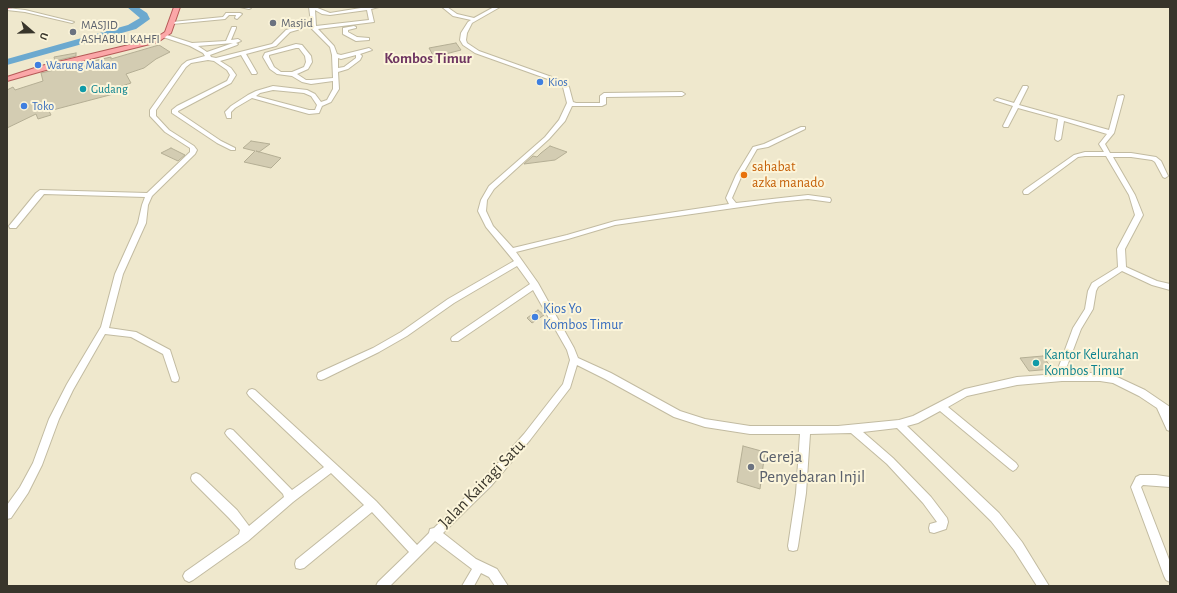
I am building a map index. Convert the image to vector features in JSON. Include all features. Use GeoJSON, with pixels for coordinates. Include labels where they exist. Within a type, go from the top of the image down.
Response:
{"type":"FeatureCollection","features":[{"type":"Feature","properties":{"kind":"main road"},"geometry":{"type":"LineString","coordinates":[[7,80],[44,68],[142,45],[165,36],[168,33],[177,7]]}},
{"type":"Feature","properties":{"kind":"street"},"geometry":{"type":"LineString","coordinates":[[242,7],[249,8]]}},
{"type":"Feature","properties":{"kind":"street"},"geometry":{"type":"LineString","coordinates":[[312,7],[324,13]]}},
{"type":"Feature","properties":{"kind":"street"},"geometry":{"type":"LineString","coordinates":[[250,96],[309,112],[317,112],[320,105],[332,96],[336,89],[335,55],[332,47],[314,26],[312,7]]}},
{"type":"Feature","properties":{"kind":"street"},"geometry":{"type":"LineString","coordinates":[[313,15],[324,13],[338,14],[377,7]]}},
{"type":"Feature","properties":{"kind":"street"},"geometry":{"type":"LineString","coordinates":[[444,7],[455,15],[474,19]]}},
{"type":"Feature","properties":{"kind":"street"},"geometry":{"type":"LineString","coordinates":[[498,7],[474,19],[466,28],[464,33],[463,40],[465,44],[477,52],[561,82],[566,87],[570,103],[562,121],[557,127],[539,146],[491,188],[484,200],[482,211],[490,227],[519,261],[535,285],[571,350],[574,360],[608,376],[677,414],[705,423],[750,430],[853,429],[899,424],[915,420],[965,393],[1017,381],[1062,377],[1100,377],[1115,380],[1142,393],[1170,412]]}},
{"type":"Feature","properties":{"kind":"street"},"geometry":{"type":"LineString","coordinates":[[7,8],[72,22]]}},
{"type":"Feature","properties":{"kind":"street"},"geometry":{"type":"LineString","coordinates":[[367,38],[352,38],[344,31],[348,28],[374,24],[369,9]]}},
{"type":"Feature","properties":{"kind":"street"},"geometry":{"type":"LineString","coordinates":[[172,23],[225,18],[228,14],[240,14],[237,18]]}},
{"type":"Feature","properties":{"kind":"street"},"geometry":{"type":"LineString","coordinates":[[216,60],[274,45],[288,31],[314,26],[372,21]]}},
{"type":"Feature","properties":{"kind":"street"},"geometry":{"type":"LineString","coordinates":[[228,41],[234,28]]}},
{"type":"Feature","properties":{"kind":"street"},"geometry":{"type":"LineString","coordinates":[[165,36],[192,45],[231,71],[233,75],[232,78],[222,86],[179,107],[174,112],[219,142],[233,149]]}},
{"type":"Feature","properties":{"kind":"street"},"geometry":{"type":"LineString","coordinates":[[7,514],[24,490],[37,465],[54,419],[70,387],[103,330],[119,274],[142,223],[145,205],[149,195],[191,156],[194,150],[192,147],[167,131],[153,116],[153,110],[187,64],[238,42],[228,41],[192,45]]}},
{"type":"Feature","properties":{"kind":"street"},"geometry":{"type":"LineString","coordinates":[[293,74],[306,68],[309,62],[308,56],[300,46],[285,48],[266,56],[275,71],[285,74],[293,74],[304,81],[311,82],[336,78]]}},
{"type":"Feature","properties":{"kind":"street"},"geometry":{"type":"LineString","coordinates":[[335,55],[341,57],[369,50]]}},
{"type":"Feature","properties":{"kind":"street"},"geometry":{"type":"LineString","coordinates":[[335,71],[346,68],[358,59],[359,56],[357,52]]}},
{"type":"Feature","properties":{"kind":"street"},"geometry":{"type":"LineString","coordinates":[[243,53],[254,73]]}},
{"type":"Feature","properties":{"kind":"street"},"geometry":{"type":"LineString","coordinates":[[1006,126],[1025,87]]}},
{"type":"Feature","properties":{"kind":"street"},"geometry":{"type":"LineString","coordinates":[[229,116],[228,112],[230,109],[250,96],[268,88],[294,89],[309,93],[320,105]]}},
{"type":"Feature","properties":{"kind":"street"},"geometry":{"type":"LineString","coordinates":[[570,103],[602,105],[602,96],[604,95],[682,94]]}},
{"type":"Feature","properties":{"kind":"street"},"geometry":{"type":"LineString","coordinates":[[1121,96],[1111,133],[1102,144],[1132,195],[1139,215],[1121,249],[1122,268]]}},
{"type":"Feature","properties":{"kind":"street"},"geometry":{"type":"LineString","coordinates":[[997,100],[1111,133]]}},
{"type":"Feature","properties":{"kind":"street"},"geometry":{"type":"LineString","coordinates":[[1058,139],[1061,118]]}},
{"type":"Feature","properties":{"kind":"street"},"geometry":{"type":"LineString","coordinates":[[734,206],[729,198],[739,174],[755,148],[766,146],[803,128]]}},
{"type":"Feature","properties":{"kind":"street"},"geometry":{"type":"LineString","coordinates":[[1026,192],[1076,156],[1085,154],[1107,153],[1154,158],[1158,161],[1165,176]]}},
{"type":"Feature","properties":{"kind":"street"},"geometry":{"type":"LineString","coordinates":[[13,226],[42,192],[149,195]]}},
{"type":"Feature","properties":{"kind":"street"},"geometry":{"type":"LineString","coordinates":[[511,251],[568,237],[605,225],[796,198],[828,200]]}},
{"type":"Feature","properties":{"kind":"street"},"geometry":{"type":"LineString","coordinates":[[321,376],[376,350],[404,334],[451,301],[519,261]]}},
{"type":"Feature","properties":{"kind":"street"},"geometry":{"type":"LineString","coordinates":[[1122,268],[1155,283],[1170,287]]}},
{"type":"Feature","properties":{"kind":"street"},"geometry":{"type":"LineString","coordinates":[[1062,377],[1063,366],[1077,328],[1089,309],[1092,291],[1095,285],[1122,268]]}},
{"type":"Feature","properties":{"kind":"street"},"geometry":{"type":"LineString","coordinates":[[455,339],[535,285]]}},
{"type":"Feature","properties":{"kind":"street"},"geometry":{"type":"LineString","coordinates":[[103,330],[133,334],[167,352],[175,378]]}},
{"type":"Feature","properties":{"kind":"street","name":"Jalan Kairagi Satu"},"geometry":{"type":"LineString","coordinates":[[382,586],[434,533],[487,483],[528,437],[567,384],[574,360]]}},
{"type":"Feature","properties":{"kind":"street"},"geometry":{"type":"LineString","coordinates":[[252,393],[372,505],[416,552]]}},
{"type":"Feature","properties":{"kind":"street"},"geometry":{"type":"LineString","coordinates":[[940,406],[1013,466]]}},
{"type":"Feature","properties":{"kind":"street"},"geometry":{"type":"LineString","coordinates":[[1161,407],[1170,427]]}},
{"type":"Feature","properties":{"kind":"street"},"geometry":{"type":"LineString","coordinates":[[899,424],[995,517],[1018,546],[1043,586]]}},
{"type":"Feature","properties":{"kind":"street"},"geometry":{"type":"LineString","coordinates":[[853,429],[890,461],[927,500],[943,522],[942,525],[934,528]]}},
{"type":"Feature","properties":{"kind":"street"},"geometry":{"type":"LineString","coordinates":[[793,546],[801,493],[805,430]]}},
{"type":"Feature","properties":{"kind":"street"},"geometry":{"type":"LineString","coordinates":[[230,433],[288,492],[289,499]]}},
{"type":"Feature","properties":{"kind":"street"},"geometry":{"type":"LineString","coordinates":[[189,576],[244,537],[289,499],[331,467]]}},
{"type":"Feature","properties":{"kind":"street"},"geometry":{"type":"LineString","coordinates":[[196,478],[233,514],[245,528],[244,537]]}},
{"type":"Feature","properties":{"kind":"street"},"geometry":{"type":"LineString","coordinates":[[1170,482],[1140,480],[1136,487],[1170,576]]}},
{"type":"Feature","properties":{"kind":"street"},"geometry":{"type":"LineString","coordinates":[[300,564],[372,505]]}},
{"type":"Feature","properties":{"kind":"street"},"geometry":{"type":"LineString","coordinates":[[434,533],[472,563],[493,573],[502,586]]}},
{"type":"Feature","properties":{"kind":"street"},"geometry":{"type":"LineString","coordinates":[[468,586],[479,566]]}},
{"type":"Feature","properties":{"kind":"building"},"geometry":{"type":"Polygon","coordinates":[[[456,43],[461,50],[434,57],[429,48],[456,43]]]}},
{"type":"Feature","properties":{"kind":"building","name":"Gudang"},"geometry":{"type":"Polygon","coordinates":[[[159,45],[170,52],[156,59],[144,68],[126,74],[131,83],[119,87],[121,92],[49,111],[51,115],[38,119],[36,114],[7,128],[7,90],[13,87],[15,90],[43,81],[41,73],[111,57],[111,59],[159,45]]]}},
{"type":"Feature","properties":{"kind":"building"},"geometry":{"type":"Polygon","coordinates":[[[76,53],[76,56],[55,61],[54,57],[76,53]]]}},
{"type":"Feature","properties":{"kind":"building"},"geometry":{"type":"Polygon","coordinates":[[[251,141],[270,144],[259,152],[281,158],[271,168],[244,162],[255,151],[243,148],[251,141]]]}},
{"type":"Feature","properties":{"kind":"building"},"geometry":{"type":"Polygon","coordinates":[[[550,146],[567,152],[555,160],[524,164],[533,156],[537,157],[550,146]]]}},
{"type":"Feature","properties":{"kind":"building"},"geometry":{"type":"Polygon","coordinates":[[[171,148],[185,155],[178,161],[161,153],[171,148]]]}},
{"type":"Feature","properties":{"kind":"building","name":"Kios Yo Kombos Timur"},"geometry":{"type":"Polygon","coordinates":[[[538,310],[544,315],[532,323],[527,318],[538,310]]]}},
{"type":"Feature","properties":{"kind":"building","name":"Kantor Kelurahan Kombos Timur"},"geometry":{"type":"Polygon","coordinates":[[[1043,356],[1052,369],[1029,371],[1020,358],[1043,356]]]}},
{"type":"Feature","properties":{"kind":"building","name":"Gereja Penyebaran Injil"},"geometry":{"type":"Polygon","coordinates":[[[743,446],[765,452],[760,489],[737,482],[743,446]]]}},
{"type":"Feature","properties":{"kind":"waterway"},"geometry":{"type":"LineString","coordinates":[[7,62],[132,27],[145,19],[144,15],[132,7]]}},
{"type":"Feature","properties":{"kind":"place","name":"Masjid"},"geometry":{"type":"Point","coordinates":[273,23]}},
{"type":"Feature","properties":{"kind":"place","name":"MASJID ASHABUL KAHFI"},"geometry":{"type":"Point","coordinates":[73,32]}},
{"type":"Feature","properties":{"kind":"place","name":"Warung Makan"},"geometry":{"type":"Point","coordinates":[38,65]}},
{"type":"Feature","properties":{"kind":"place","name":"Kios"},"geometry":{"type":"Point","coordinates":[540,82]}},
{"type":"Feature","properties":{"kind":"place","name":"Gudang"},"geometry":{"type":"Point","coordinates":[83,89]}},
{"type":"Feature","properties":{"kind":"place","name":"Toko"},"geometry":{"type":"Point","coordinates":[24,106]}},
{"type":"Feature","properties":{"kind":"place","name":"sahabat azka manado"},"geometry":{"type":"Point","coordinates":[744,175]}},
{"type":"Feature","properties":{"kind":"place","name":"Kios Yo Kombos Timur"},"geometry":{"type":"Point","coordinates":[535,317]}},
{"type":"Feature","properties":{"kind":"place","name":"Kantor Kelurahan Kombos Timur"},"geometry":{"type":"Point","coordinates":[1036,363]}},
{"type":"Feature","properties":{"kind":"place","name":"Gereja Penyebaran Injil"},"geometry":{"type":"Point","coordinates":[751,467]}},
{"type":"Feature","properties":{"kind":"district","name":"Kombos Timur"},"geometry":{"type":"Point","coordinates":[428,58]}}]}
